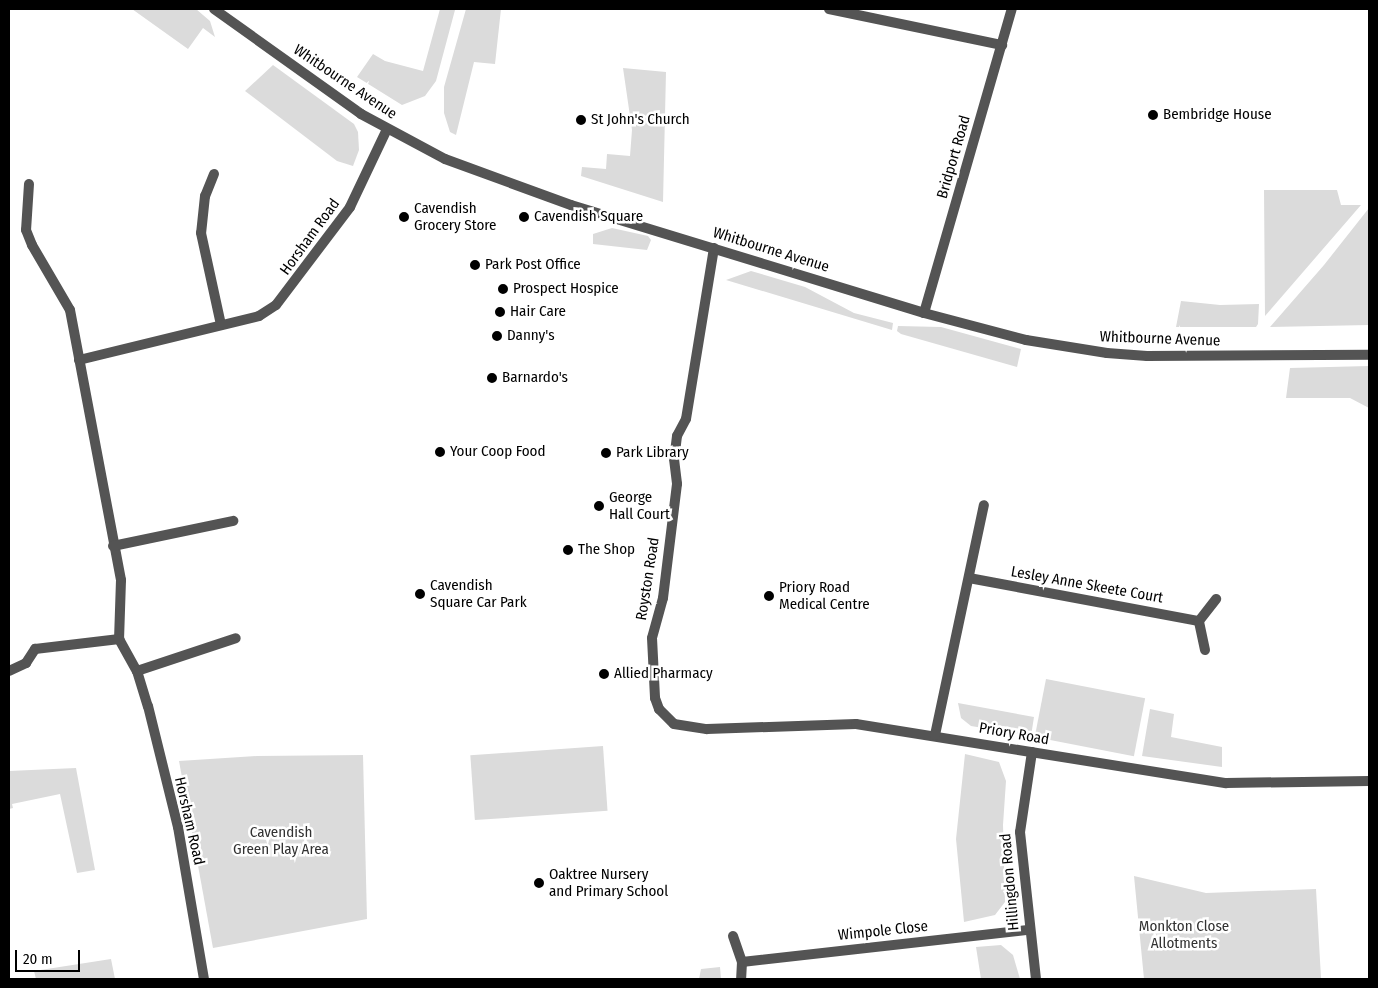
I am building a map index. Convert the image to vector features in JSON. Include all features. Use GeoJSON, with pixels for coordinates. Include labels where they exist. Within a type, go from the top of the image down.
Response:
{"type":"FeatureCollection","features":[{"type":"Feature","properties":{"kind":"street","name":"Whitbourne Avenue"},"geometry":{"type":"LineString","coordinates":[[214,9],[387,129],[445,159],[521,188],[924,313],[1026,340],[1107,353],[1147,356],[1369,355]]}},
{"type":"Feature","properties":{"kind":"street"},"geometry":{"type":"LineString","coordinates":[[830,9],[1002,45]]}},
{"type":"Feature","properties":{"kind":"street","name":"Bridport Road"},"geometry":{"type":"LineString","coordinates":[[924,313],[1012,9]]}},
{"type":"Feature","properties":{"kind":"street","name":"Horsham Road"},"geometry":{"type":"LineString","coordinates":[[79,360],[259,316],[285,296],[350,207],[387,129]]}},
{"type":"Feature","properties":{"kind":"street"},"geometry":{"type":"LineString","coordinates":[[214,174],[205,196],[201,233],[222,325]]}},
{"type":"Feature","properties":{"kind":"street","name":"Horsham Road"},"geometry":{"type":"LineString","coordinates":[[29,184],[25,222],[28,237],[69,305],[113,546],[121,580],[120,639],[137,671],[178,827],[204,979]]}},
{"type":"Feature","properties":{"kind":"street","name":"Royston Road"},"geometry":{"type":"LineString","coordinates":[[659,709],[653,690],[652,638],[663,598],[677,484],[674,460],[677,436],[686,419],[714,248]]}},
{"type":"Feature","properties":{"kind":"street"},"geometry":{"type":"LineString","coordinates":[[935,736],[984,505]]}},
{"type":"Feature","properties":{"kind":"street"},"geometry":{"type":"LineString","coordinates":[[113,546],[233,521]]}},
{"type":"Feature","properties":{"kind":"street","name":"Lesley Anne Skeete Court"},"geometry":{"type":"LineString","coordinates":[[969,578],[1199,621]]}},
{"type":"Feature","properties":{"kind":"street"},"geometry":{"type":"LineString","coordinates":[[1205,650],[1199,621],[1216,598]]}},
{"type":"Feature","properties":{"kind":"street"},"geometry":{"type":"LineString","coordinates":[[137,671],[236,638]]}},
{"type":"Feature","properties":{"kind":"street"},"geometry":{"type":"LineString","coordinates":[[9,671],[26,663],[35,649],[120,639]]}},
{"type":"Feature","properties":{"kind":"street","name":"Priory Road"},"geometry":{"type":"LineString","coordinates":[[659,709],[674,724],[691,729],[856,724],[1226,783],[1369,781]]}},
{"type":"Feature","properties":{"kind":"street","name":"Hillingdon Road"},"geometry":{"type":"LineString","coordinates":[[1032,752],[1020,832],[1028,930],[1036,979]]}},
{"type":"Feature","properties":{"kind":"street","name":"Wimpole Close"},"geometry":{"type":"LineString","coordinates":[[742,962],[1028,930]]}},
{"type":"Feature","properties":{"kind":"street"},"geometry":{"type":"LineString","coordinates":[[733,936],[742,962],[741,979]]}},
{"type":"Feature","properties":{"kind":"green space"},"geometry":{"type":"Polygon","coordinates":[[[132,9],[196,9],[210,21],[215,37],[203,28],[188,49],[132,9]]]}},
{"type":"Feature","properties":{"kind":"green space"},"geometry":{"type":"Polygon","coordinates":[[[440,9],[455,10],[436,81],[425,96],[402,105],[357,77],[373,54],[385,61],[423,71],[440,9]]]}},
{"type":"Feature","properties":{"kind":"green space"},"geometry":{"type":"Polygon","coordinates":[[[466,9],[501,9],[495,64],[474,62],[456,135],[450,132],[444,113],[444,87],[466,9]]]}},
{"type":"Feature","properties":{"kind":"green space"},"geometry":{"type":"Polygon","coordinates":[[[273,65],[354,124],[358,132],[359,150],[353,166],[337,161],[245,91],[273,65]]]}},
{"type":"Feature","properties":{"kind":"green space"},"geometry":{"type":"Polygon","coordinates":[[[623,68],[666,72],[663,202],[581,176],[582,167],[606,169],[607,154],[630,156],[632,130],[623,68]]]}},
{"type":"Feature","properties":{"kind":"green space"},"geometry":{"type":"Polygon","coordinates":[[[1264,190],[1337,190],[1341,205],[1361,205],[1265,316],[1264,190]]]}},
{"type":"Feature","properties":{"kind":"green space"},"geometry":{"type":"Polygon","coordinates":[[[1369,208],[1369,325],[1270,327],[1324,265],[1369,208]]]}},
{"type":"Feature","properties":{"kind":"green space"},"geometry":{"type":"Polygon","coordinates":[[[612,228],[648,236],[651,240],[647,250],[593,244],[593,234],[612,228]]]}},
{"type":"Feature","properties":{"kind":"green space"},"geometry":{"type":"Polygon","coordinates":[[[751,271],[805,287],[854,313],[893,323],[892,330],[726,280],[751,271]]]}},
{"type":"Feature","properties":{"kind":"green space"},"geometry":{"type":"Polygon","coordinates":[[[1181,301],[1220,305],[1259,304],[1258,324],[1256,327],[1176,327],[1181,301]]]}},
{"type":"Feature","properties":{"kind":"green space"},"geometry":{"type":"Polygon","coordinates":[[[898,326],[941,327],[1021,349],[1017,367],[901,334],[897,331],[898,326]]]}},
{"type":"Feature","properties":{"kind":"green space"},"geometry":{"type":"Polygon","coordinates":[[[1369,366],[1369,408],[1350,398],[1286,398],[1290,368],[1369,366]]]}},
{"type":"Feature","properties":{"kind":"green space"},"geometry":{"type":"Polygon","coordinates":[[[1046,679],[1145,698],[1134,756],[1035,737],[1046,679]]]}},
{"type":"Feature","properties":{"kind":"green space"},"geometry":{"type":"Polygon","coordinates":[[[958,703],[1034,717],[1031,736],[971,726],[961,718],[958,703]]]}},
{"type":"Feature","properties":{"kind":"green space"},"geometry":{"type":"Polygon","coordinates":[[[1150,709],[1174,714],[1171,737],[1222,747],[1222,767],[1142,756],[1150,709]]]}},
{"type":"Feature","properties":{"kind":"green space"},"geometry":{"type":"Polygon","coordinates":[[[603,746],[608,811],[475,820],[470,755],[603,746]]]}},
{"type":"Feature","properties":{"kind":"green space"},"geometry":{"type":"Polygon","coordinates":[[[965,754],[999,762],[1006,781],[1003,825],[1005,902],[995,915],[964,922],[956,839],[965,754]]]}},
{"type":"Feature","properties":{"kind":"green space","name":"Cavendish Green Play Area"},"geometry":{"type":"Polygon","coordinates":[[[363,755],[367,919],[213,948],[179,761],[257,756],[363,755]]]}},
{"type":"Feature","properties":{"kind":"green space"},"geometry":{"type":"Polygon","coordinates":[[[76,768],[95,870],[77,873],[60,794],[12,804],[13,808],[9,809],[9,771],[76,768]]]}},
{"type":"Feature","properties":{"kind":"green space","name":"Monkton Close Allotments"},"geometry":{"type":"Polygon","coordinates":[[[1134,876],[1206,893],[1316,889],[1321,978],[1326,979],[1144,979],[1134,876]]]}},
{"type":"Feature","properties":{"kind":"green space"},"geometry":{"type":"Polygon","coordinates":[[[1001,945],[1013,955],[1020,979],[981,979],[976,947],[1001,945]]]}},
{"type":"Feature","properties":{"kind":"green space"},"geometry":{"type":"Polygon","coordinates":[[[111,959],[115,979],[36,979],[34,971],[111,959]]]}},
{"type":"Feature","properties":{"kind":"green space"},"geometry":{"type":"Polygon","coordinates":[[[720,967],[721,979],[699,979],[701,969],[720,967]]]}},
{"type":"Feature","properties":{"kind":"place","name":"Bembridge House"},"geometry":{"type":"Point","coordinates":[1153,115]}},
{"type":"Feature","properties":{"kind":"place","name":"St John's Church"},"geometry":{"type":"Point","coordinates":[581,120]}},
{"type":"Feature","properties":{"kind":"place","name":"Cavendish Grocery Store"},"geometry":{"type":"Point","coordinates":[404,217]}},
{"type":"Feature","properties":{"kind":"place","name":"Cavendish Square"},"geometry":{"type":"Point","coordinates":[524,217]}},
{"type":"Feature","properties":{"kind":"place","name":"Park Post Office"},"geometry":{"type":"Point","coordinates":[475,265]}},
{"type":"Feature","properties":{"kind":"place","name":"Prospect Hospice"},"geometry":{"type":"Point","coordinates":[503,289]}},
{"type":"Feature","properties":{"kind":"place","name":"Hair Care"},"geometry":{"type":"Point","coordinates":[500,312]}},
{"type":"Feature","properties":{"kind":"place","name":"Danny's"},"geometry":{"type":"Point","coordinates":[497,336]}},
{"type":"Feature","properties":{"kind":"place","name":"Barnardo's"},"geometry":{"type":"Point","coordinates":[492,378]}},
{"type":"Feature","properties":{"kind":"place","name":"Your Coop Food"},"geometry":{"type":"Point","coordinates":[440,452]}},
{"type":"Feature","properties":{"kind":"place","name":"Park Library"},"geometry":{"type":"Point","coordinates":[606,453]}},
{"type":"Feature","properties":{"kind":"place","name":"George Hall Court"},"geometry":{"type":"Point","coordinates":[599,506]}},
{"type":"Feature","properties":{"kind":"place","name":"The Shop"},"geometry":{"type":"Point","coordinates":[568,550]}},
{"type":"Feature","properties":{"kind":"place","name":"Cavendish Square Car Park"},"geometry":{"type":"Point","coordinates":[420,594]}},
{"type":"Feature","properties":{"kind":"place","name":"Priory Road Medical Centre"},"geometry":{"type":"Point","coordinates":[769,596]}},
{"type":"Feature","properties":{"kind":"place","name":"Allied Pharmacy"},"geometry":{"type":"Point","coordinates":[604,674]}},
{"type":"Feature","properties":{"kind":"place","name":"Oaktree Nursery and Primary School"},"geometry":{"type":"Point","coordinates":[539,883]}}]}
